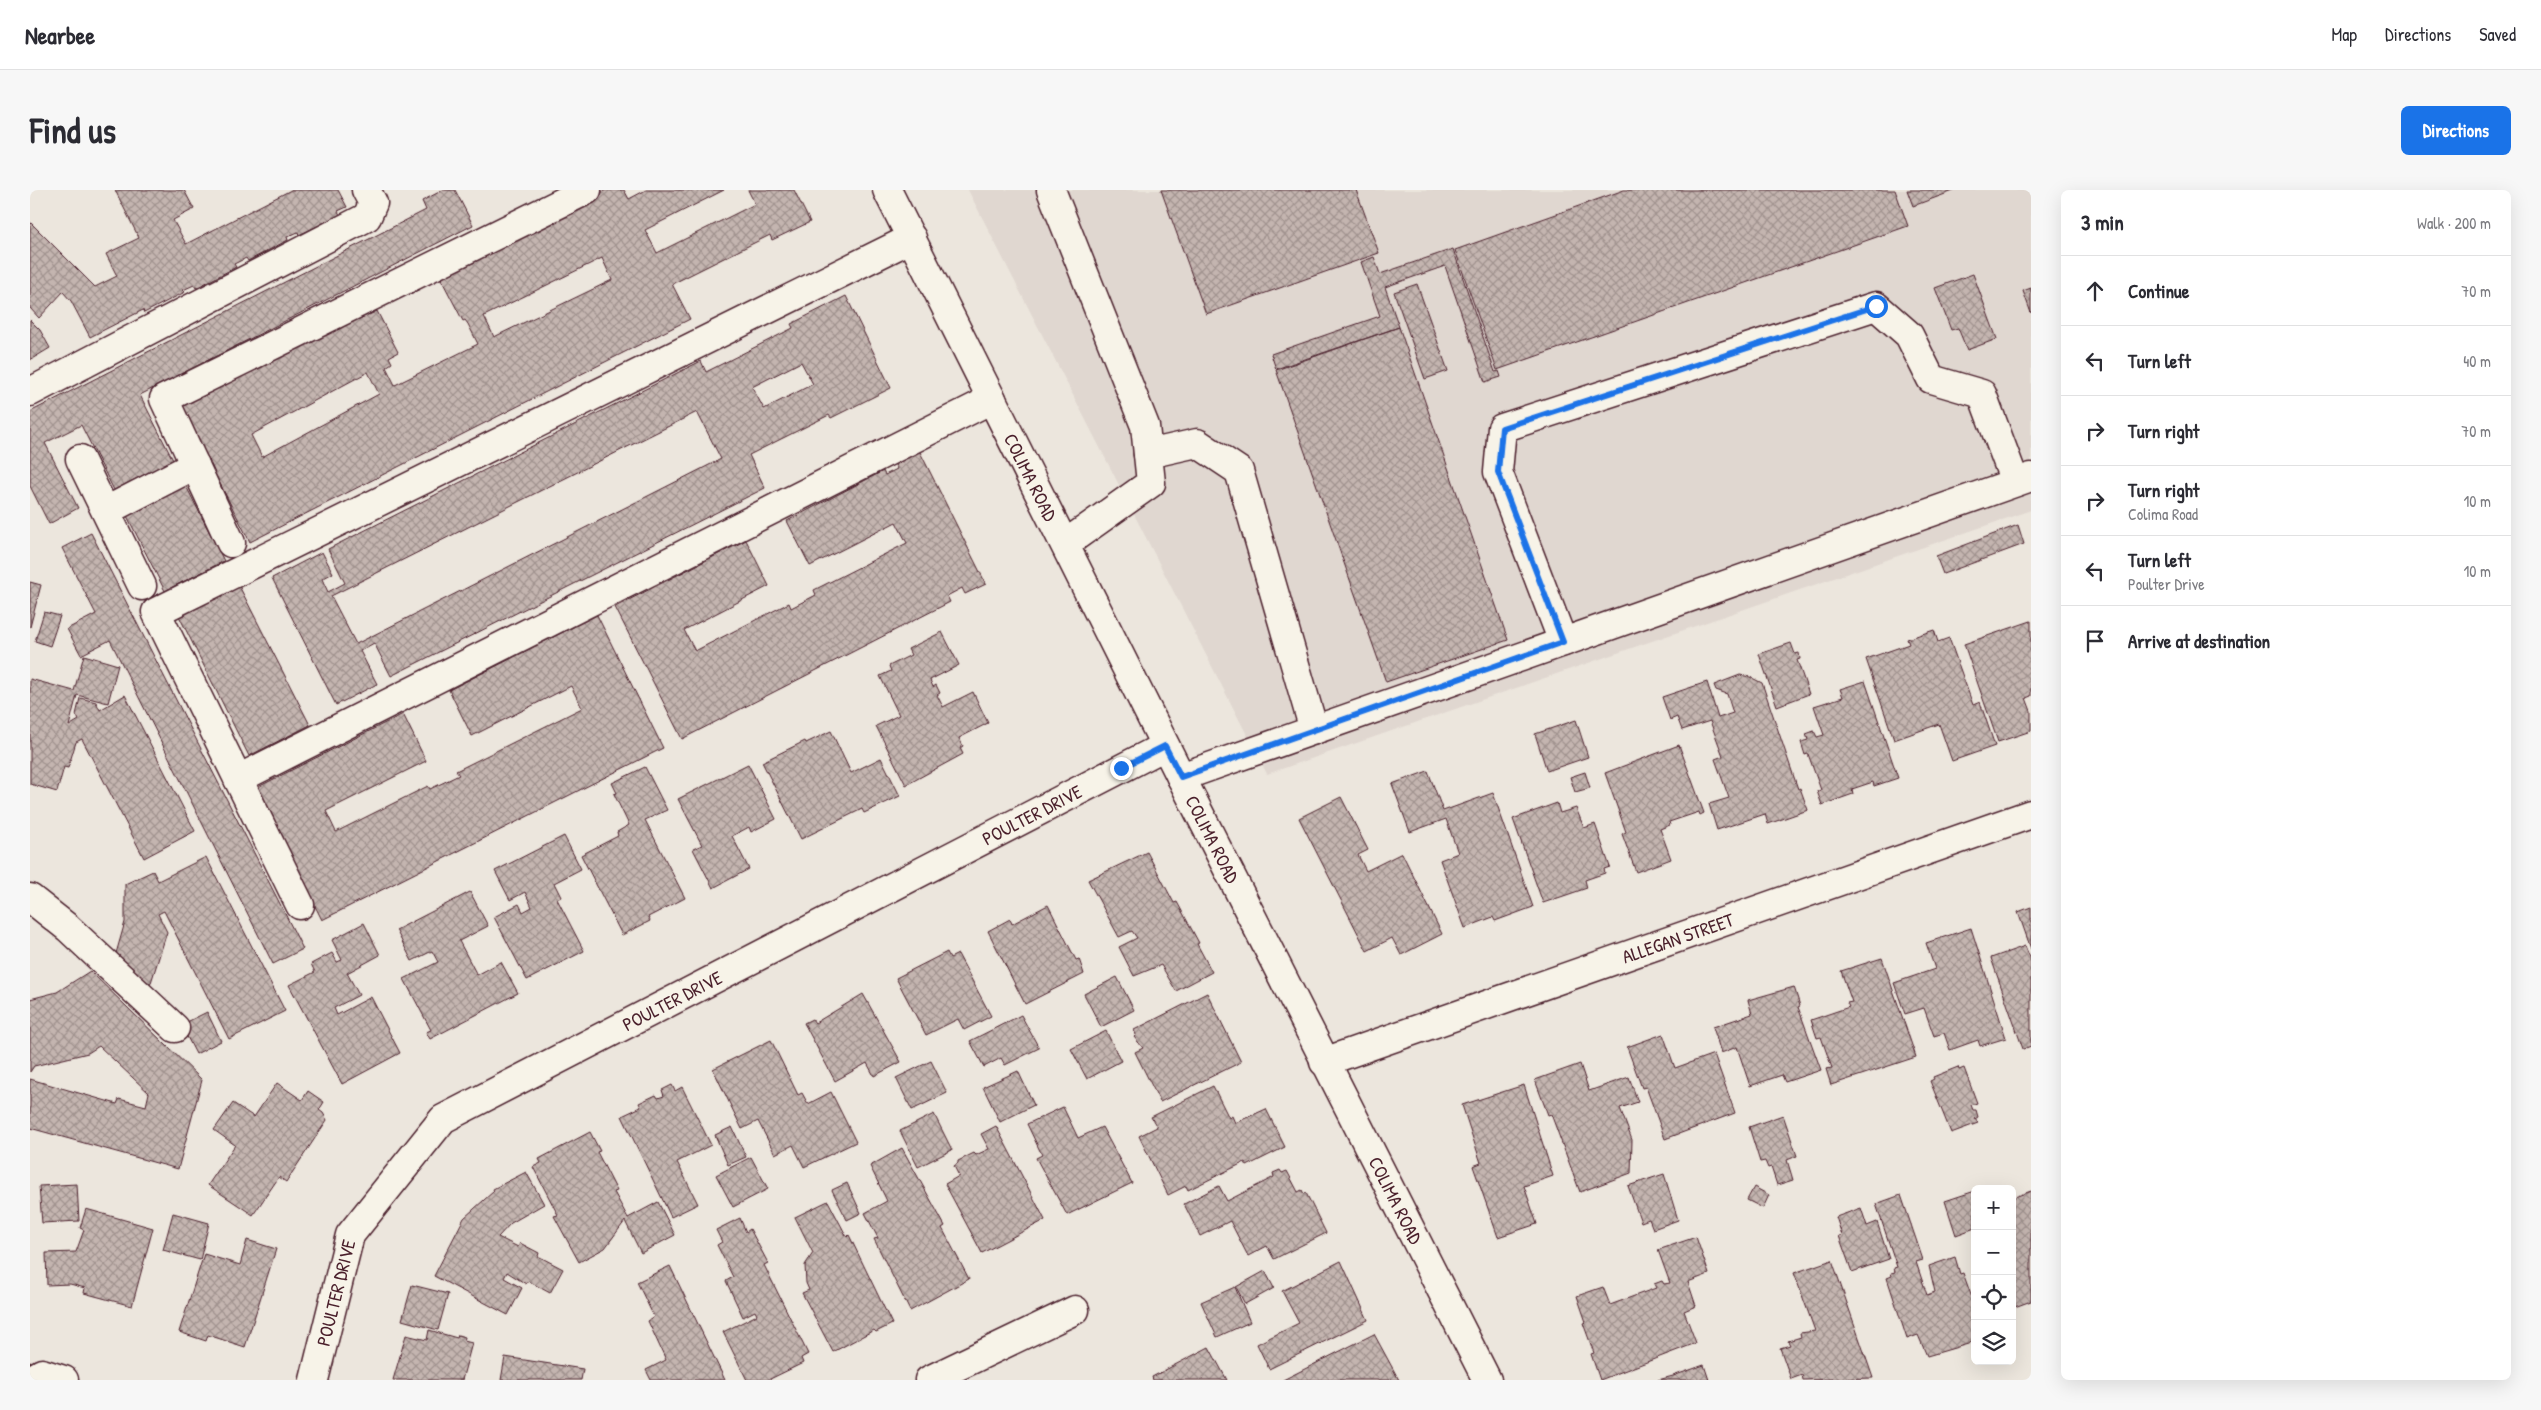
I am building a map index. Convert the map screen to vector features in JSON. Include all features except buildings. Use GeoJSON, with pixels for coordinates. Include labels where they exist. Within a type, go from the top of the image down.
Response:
{"type":"FeatureCollection","features":[{"type":"Feature","properties":{"kind":"street"},"geometry":{"type":"LineString","coordinates":[[30,392],[367,217],[373,203],[366,190]]}},
{"type":"Feature","properties":{"kind":"street"},"geometry":{"type":"LineString","coordinates":[[231,543],[164,399],[588,190]]}},
{"type":"Feature","properties":{"kind":"street","name":"COLIMA ROAD"},"geometry":{"type":"LineString","coordinates":[[887,190],[1324,1062],[1487,1380]]}},
{"type":"Feature","properties":{"kind":"street"},"geometry":{"type":"LineString","coordinates":[[1051,190],[1145,426],[1151,483],[1065,544]]}},
{"type":"Feature","properties":{"kind":"street"},"geometry":{"type":"LineString","coordinates":[[300,905],[156,612],[912,238]]}},
{"type":"Feature","properties":{"kind":"street"},"geometry":{"type":"LineString","coordinates":[[1181,777],[1563,642],[2023,479],[1982,394],[1931,379],[1909,335],[1876,306],[1502,428],[1498,472],[1563,642]]}},
{"type":"Feature","properties":{"kind":"street"},"geometry":{"type":"LineString","coordinates":[[238,779],[992,398]]}},
{"type":"Feature","properties":{"kind":"street"},"geometry":{"type":"LineString","coordinates":[[1148,454],[1198,443],[1239,471],[1314,730]]}},
{"type":"Feature","properties":{"kind":"street"},"geometry":{"type":"LineString","coordinates":[[80,459],[142,586]]}},
{"type":"Feature","properties":{"kind":"street"},"geometry":{"type":"LineString","coordinates":[[106,511],[195,466]]}},
{"type":"Feature","properties":{"kind":"street","name":"POULTER DRIVE"},"geometry":{"type":"LineString","coordinates":[[314,1380],[350,1235],[443,1119],[1165,746]]}},
{"type":"Feature","properties":{"kind":"street","name":"ALLEGAN STREET"},"geometry":{"type":"LineString","coordinates":[[1324,1062],[2031,814]]}},
{"type":"Feature","properties":{"kind":"street"},"geometry":{"type":"LineString","coordinates":[[30,898],[68,928],[175,1028]]}},
{"type":"Feature","properties":{"kind":"street"},"geometry":{"type":"LineString","coordinates":[[929,1380],[1075,1310]]}},
{"type":"Feature","properties":{"kind":"street"},"geometry":{"type":"LineString","coordinates":[[30,1380],[42,1373],[64,1380]]}},
{"type":"Feature","properties":{"kind":"shaded area"},"geometry":{"type":"Polygon","coordinates":[[[968,190],[2031,190],[2031,510],[1267,774],[968,190]]]}},
{"type":"Feature","properties":{"kind":"route"},"geometry":{"type":"LineString","coordinates":[[1121,768],[1165,746],[1181,777],[1563,642],[1498,472],[1502,428],[1876,306]]}}]}
